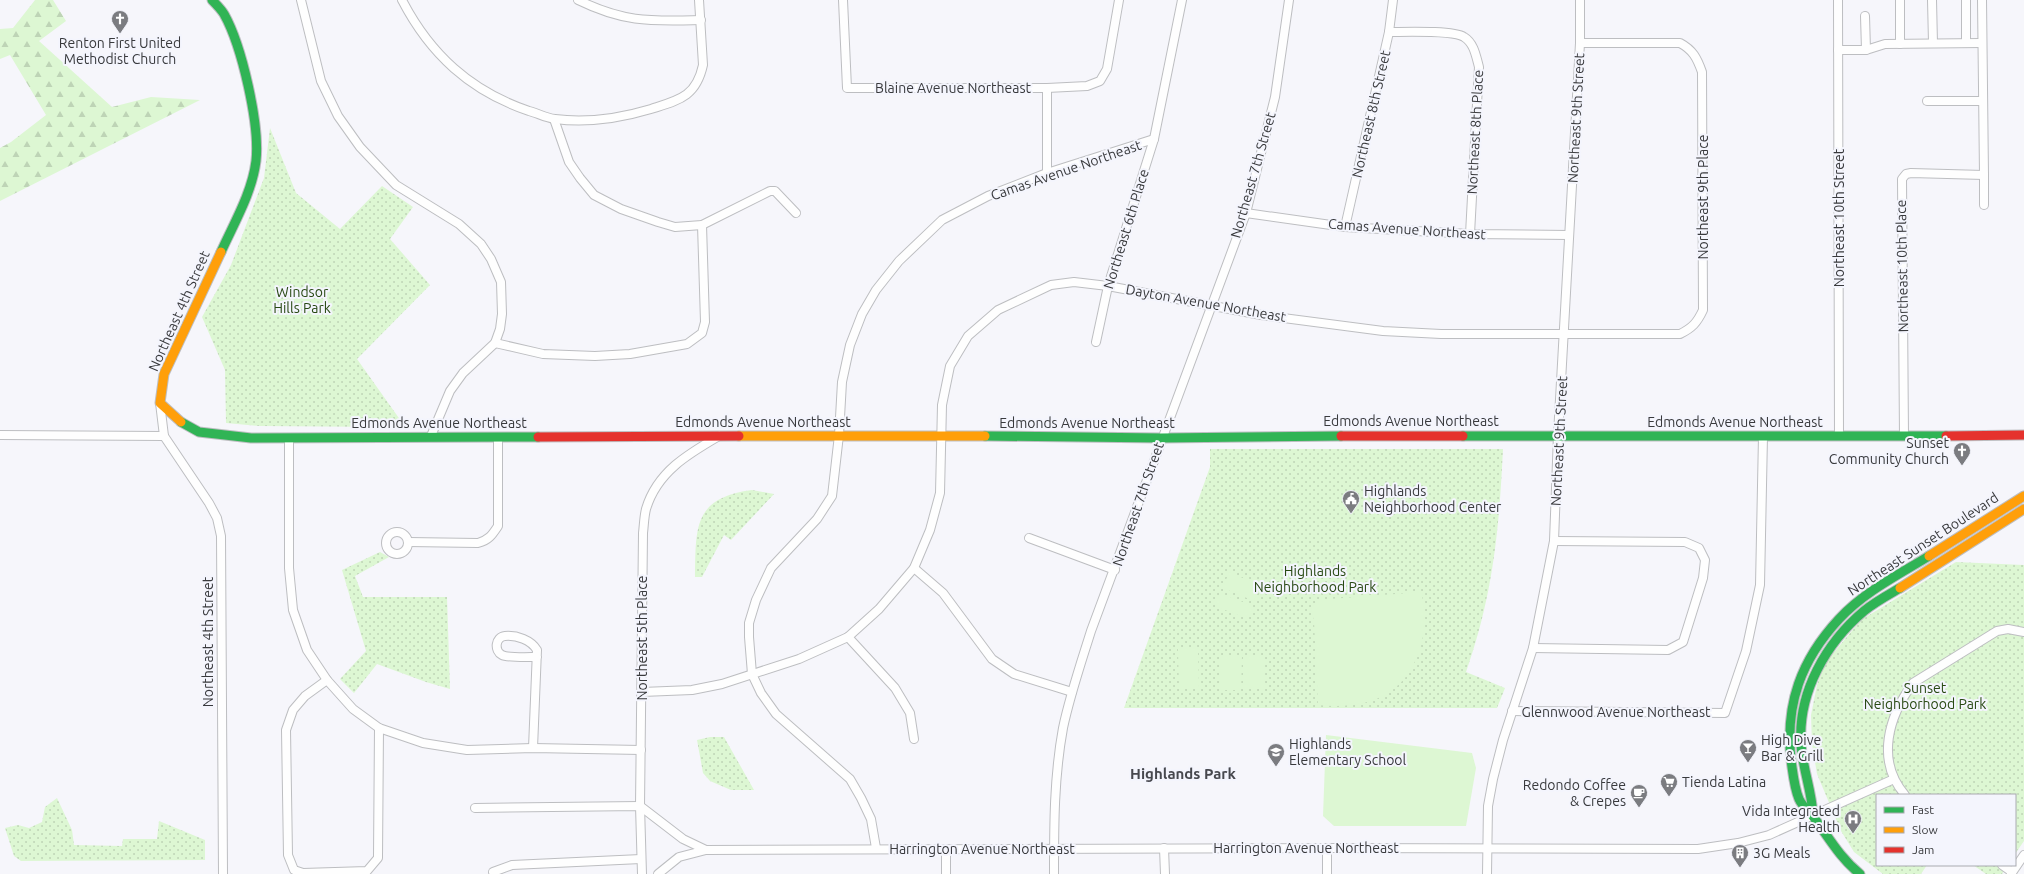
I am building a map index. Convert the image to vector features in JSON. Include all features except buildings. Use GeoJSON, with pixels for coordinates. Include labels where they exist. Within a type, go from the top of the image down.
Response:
{"type":"FeatureCollection","features":[{"type":"Feature","properties":{"kind":"street","name":"Northeast 4th Street"},"geometry":{"type":"LineString","coordinates":[[212,0],[223,12],[233,32],[257,128],[256,162],[245,200],[164,374],[160,403],[164,436],[209,503],[217,518],[221,536],[223,874]]}},
{"type":"Feature","properties":{"kind":"street"},"geometry":{"type":"LineString","coordinates":[[301,0],[321,81],[338,116],[360,147],[396,185],[459,224],[481,244],[491,259],[501,282],[502,314],[500,329],[495,343],[463,373],[450,391],[431,436]]}},
{"type":"Feature","properties":{"kind":"street"},"geometry":{"type":"LineString","coordinates":[[402,0],[415,25],[446,63],[480,90],[517,107],[554,119],[590,119],[630,115],[681,100],[696,83],[702,70],[699,0]]}},
{"type":"Feature","properties":{"kind":"street"},"geometry":{"type":"LineString","coordinates":[[578,0],[614,15],[629,19],[645,21],[701,20]]}},
{"type":"Feature","properties":{"kind":"street","name":"Blaine Avenue Northeast"},"geometry":{"type":"LineString","coordinates":[[843,0],[847,88],[1047,88],[1047,173]]}},
{"type":"Feature","properties":{"kind":"street"},"geometry":{"type":"LineString","coordinates":[[1047,88],[1087,86],[1100,81],[1107,70],[1119,0]]}},
{"type":"Feature","properties":{"kind":"street","name":"Northeast 6th Place"},"geometry":{"type":"LineString","coordinates":[[1096,342],[1108,286],[1154,139],[1182,0]]}},
{"type":"Feature","properties":{"kind":"street","name":"Northeast 7th Street"},"geometry":{"type":"LineString","coordinates":[[1054,874],[1054,797],[1063,728],[1072,692],[1091,631],[1115,570],[1161,438],[1246,213],[1275,97],[1289,0]]}},
{"type":"Feature","properties":{"kind":"street","name":"Northeast 8th Street"},"geometry":{"type":"LineString","coordinates":[[1345,227],[1389,32],[1393,0]]}},
{"type":"Feature","properties":{"kind":"street","name":"Northeast 9th Street"},"geometry":{"type":"LineString","coordinates":[[1487,874],[1486,848],[1488,806],[1493,779],[1512,711],[1533,648],[1554,541],[1558,435],[1580,43],[1580,0]]}},
{"type":"Feature","properties":{"kind":"street","name":"Northeast 10th Street"},"geometry":{"type":"LineString","coordinates":[[1838,0],[1839,436]]}},
{"type":"Feature","properties":{"kind":"street"},"geometry":{"type":"LineString","coordinates":[[1900,0],[1900,44]]}},
{"type":"Feature","properties":{"kind":"street"},"geometry":{"type":"LineString","coordinates":[[1932,0],[1933,43]]}},
{"type":"Feature","properties":{"kind":"street"},"geometry":{"type":"LineString","coordinates":[[1966,0],[1966,43]]}},
{"type":"Feature","properties":{"kind":"street"},"geometry":{"type":"LineString","coordinates":[[1982,0],[1984,205]]}},
{"type":"Feature","properties":{"kind":"street"},"geometry":{"type":"LineString","coordinates":[[1865,16],[1866,50]]}},
{"type":"Feature","properties":{"kind":"street","name":"Northeast 8th Place"},"geometry":{"type":"LineString","coordinates":[[1389,32],[1452,34],[1464,36],[1471,44],[1476,54],[1479,67],[1470,234]]}},
{"type":"Feature","properties":{"kind":"street","name":"Northeast 9th Place"},"geometry":{"type":"LineString","coordinates":[[1564,333],[1680,334],[1690,329],[1698,322],[1703,310],[1702,72],[1698,60],[1691,49],[1680,43],[1580,43]]}},
{"type":"Feature","properties":{"kind":"street"},"geometry":{"type":"LineString","coordinates":[[1838,50],[1866,50],[1885,44],[1982,43]]}},
{"type":"Feature","properties":{"kind":"street"},"geometry":{"type":"LineString","coordinates":[[1927,101],[1982,101]]}},
{"type":"Feature","properties":{"kind":"street"},"geometry":{"type":"LineString","coordinates":[[554,119],[569,162],[580,178],[594,195],[621,209],[658,222],[675,226],[702,225],[770,191],[775,191],[796,213]]}},
{"type":"Feature","properties":{"kind":"street","name":"Camas Avenue Northeast"},"geometry":{"type":"LineString","coordinates":[[839,435],[842,382],[850,346],[866,308],[876,290],[895,267],[942,220],[988,196],[1047,173],[1154,139]]}},
{"type":"Feature","properties":{"kind":"street","name":"Northeast 10th Place"},"geometry":{"type":"LineString","coordinates":[[1904,436],[1902,179],[1906,174],[1911,173],[1984,174]]}},
{"type":"Feature","properties":{"kind":"street","name":"Camas Avenue Northeast"},"geometry":{"type":"LineString","coordinates":[[1246,213],[1345,227],[1470,234],[1569,235]]}},
{"type":"Feature","properties":{"kind":"street"},"geometry":{"type":"LineString","coordinates":[[495,343],[543,354],[595,356],[630,354],[687,344],[702,333],[705,322],[702,225]]}},
{"type":"Feature","properties":{"kind":"street","name":"Dayton Avenue Northeast"},"geometry":{"type":"LineString","coordinates":[[642,692],[692,690],[722,684],[799,659],[848,637],[879,609],[914,568],[930,530],[940,493],[942,405],[950,366],[968,336],[998,310],[1051,285],[1074,282],[1108,286],[1261,315],[1383,331],[1441,334],[1564,333]]}},
{"type":"Feature","properties":{"kind":"street","name":"Edmonds Avenue Northeast"},"geometry":{"type":"LineString","coordinates":[[160,403],[176,419],[199,432],[230,437],[839,435],[1161,438],[1212,436],[2024,435]]}},
{"type":"Feature","properties":{"kind":"street"},"geometry":{"type":"LineString","coordinates":[[0,434],[164,436]]}},
{"type":"Feature","properties":{"kind":"street"},"geometry":{"type":"LineString","coordinates":[[839,435],[832,496],[817,519],[771,568],[756,600],[749,630],[752,674],[761,693],[776,714],[850,779],[871,819],[876,848]]}},
{"type":"Feature","properties":{"kind":"street"},"geometry":{"type":"LineString","coordinates":[[408,542],[478,543],[488,541],[498,526],[498,436]]}},
{"type":"Feature","properties":{"kind":"street","name":"Northeast 5th Place"},"geometry":{"type":"LineString","coordinates":[[642,874],[640,806],[643,533],[647,508],[665,476],[682,458],[720,436]]}},
{"type":"Feature","properties":{"kind":"street","name":"Glennwood Avenue Northeast"},"geometry":{"type":"LineString","coordinates":[[1512,711],[1725,713],[1746,651],[1760,585],[1763,436]]}},
{"type":"Feature","properties":{"kind":"street"},"geometry":{"type":"LineString","coordinates":[[289,438],[289,574],[293,610],[307,650],[327,680],[353,709],[379,728],[424,743],[467,750],[533,748],[641,750]]}},
{"type":"Feature","properties":{"kind":"street","name":"Northeast Sunset Boulevard"},"geometry":{"type":"LineString","coordinates":[[1860,874],[1840,856],[1828,841],[1813,815],[1800,800],[1788,745],[1791,706],[1802,672],[1813,650],[1840,617],[1858,601],[2024,496]]}},
{"type":"Feature","properties":{"kind":"street","name":"Northeast Sunset Boulevard"},"geometry":{"type":"LineString","coordinates":[[1813,815],[1813,798],[1805,766],[1801,731],[1807,695],[1813,677],[1823,656],[1848,625],[1865,610],[2024,509]]}},
{"type":"Feature","properties":{"kind":"street"},"geometry":{"type":"LineString","coordinates":[[1029,538],[1115,570]]}},
{"type":"Feature","properties":{"kind":"street"},"geometry":{"type":"LineString","coordinates":[[1533,648],[1668,650],[1683,642],[1703,578],[1705,560],[1699,548],[1685,542],[1554,541]]}},
{"type":"Feature","properties":{"kind":"street"},"geometry":{"type":"LineString","coordinates":[[914,568],[943,593],[992,659],[1014,674],[1072,692]]}},
{"type":"Feature","properties":{"kind":"street"},"geometry":{"type":"LineString","coordinates":[[1904,794],[1894,779],[1890,768],[1888,751],[1893,716],[1913,683],[1997,631],[2008,629],[2024,632]]}},
{"type":"Feature","properties":{"kind":"street"},"geometry":{"type":"LineString","coordinates":[[533,748],[537,657],[537,650],[534,644],[528,640],[504,636],[498,640],[496,646],[498,651],[503,656],[537,657]]}},
{"type":"Feature","properties":{"kind":"street"},"geometry":{"type":"LineString","coordinates":[[848,637],[895,688],[910,713],[914,739]]}},
{"type":"Feature","properties":{"kind":"street"},"geometry":{"type":"LineString","coordinates":[[327,680],[305,696],[293,710],[286,730],[288,855],[294,870],[303,873],[367,871],[378,858],[379,728]]}},
{"type":"Feature","properties":{"kind":"street"},"geometry":{"type":"LineString","coordinates":[[1795,692],[1799,699],[1798,720],[1801,731]]}},
{"type":"Feature","properties":{"kind":"street","name":"Harrington Avenue Northeast"},"geometry":{"type":"LineString","coordinates":[[658,874],[679,858],[706,850],[876,848],[1698,849],[1738,843],[1769,835],[1894,779]]}},
{"type":"Feature","properties":{"kind":"street"},"geometry":{"type":"LineString","coordinates":[[475,808],[640,806]]}},
{"type":"Feature","properties":{"kind":"street","name":"Harrington Avenue Northeast"},"geometry":{"type":"LineString","coordinates":[[640,806],[683,839],[706,850]]}},
{"type":"Feature","properties":{"kind":"street"},"geometry":{"type":"LineString","coordinates":[[1164,848],[1165,874]]}},
{"type":"Feature","properties":{"kind":"street"},"geometry":{"type":"LineString","coordinates":[[1327,848],[1327,874]]}},
{"type":"Feature","properties":{"kind":"street"},"geometry":{"type":"LineString","coordinates":[[946,849],[946,874]]}},
{"type":"Feature","properties":{"kind":"street"},"geometry":{"type":"LineString","coordinates":[[2003,866],[2012,873],[2024,855]]}},
{"type":"Feature","properties":{"kind":"street"},"geometry":{"type":"LineString","coordinates":[[493,872],[512,865],[641,859]]}},
{"type":"Feature","properties":{"kind":"green space"},"geometry":{"type":"Polygon","coordinates":[[[35,0],[53,0],[66,21],[39,41],[112,107],[151,97],[200,100],[0,201],[0,148],[11,142],[46,115],[10,55],[0,59],[0,29],[13,28],[35,0]]]}},
{"type":"Feature","properties":{"kind":"green space","name":"Windsor Hills Park"},"geometry":{"type":"Polygon","coordinates":[[[270,128],[296,193],[340,229],[382,186],[413,207],[390,239],[430,285],[357,359],[401,421],[386,427],[259,426],[226,423],[225,370],[202,317],[231,265],[264,178],[270,128]]]}},
{"type":"Feature","properties":{"kind":"green space","name":"Highlands Neighborhood Park"},"geometry":{"type":"Polygon","coordinates":[[[1210,449],[1503,449],[1497,535],[1489,589],[1483,616],[1466,672],[1505,688],[1497,708],[1124,708],[1210,467],[1210,449]]]}},
{"type":"Feature","properties":{"kind":"green space"},"geometry":{"type":"Polygon","coordinates":[[[752,490],[774,494],[731,540],[724,535],[702,577],[695,577],[698,530],[702,518],[708,508],[718,500],[733,494],[752,490]]]}},
{"type":"Feature","properties":{"kind":"green space"},"geometry":{"type":"Polygon","coordinates":[[[380,552],[389,557],[355,576],[363,597],[447,597],[450,689],[377,664],[354,693],[340,679],[366,651],[342,570],[380,552]]]}},
{"type":"Feature","properties":{"kind":"green space","name":"Sunset Neighborhood Park"},"geometry":{"type":"Polygon","coordinates":[[[1956,562],[2024,565],[2024,841],[2016,853],[2016,794],[1876,794],[1876,866],[1926,866],[1921,874],[1883,874],[1854,852],[1841,831],[1817,774],[1812,744],[1811,715],[1817,685],[1825,663],[1861,620],[1956,562]]]}},
{"type":"Feature","properties":{"kind":"green space"},"geometry":{"type":"Polygon","coordinates":[[[1229,572],[1261,586],[1254,601],[1223,588],[1229,572]]]}},
{"type":"Feature","properties":{"kind":"green space"},"geometry":{"type":"Polygon","coordinates":[[[1422,592],[1424,623],[1422,641],[1416,659],[1407,674],[1397,686],[1384,695],[1370,701],[1354,705],[1318,705],[1314,621],[1311,609],[1317,600],[1422,592]]]}},
{"type":"Feature","properties":{"kind":"green space"},"geometry":{"type":"Polygon","coordinates":[[[1220,593],[1253,606],[1248,619],[1215,606],[1220,593]]]}},
{"type":"Feature","properties":{"kind":"green space"},"geometry":{"type":"Polygon","coordinates":[[[1178,649],[1198,649],[1199,688],[1179,688],[1178,649]]]}},
{"type":"Feature","properties":{"kind":"green space"},"geometry":{"type":"Polygon","coordinates":[[[1220,655],[1242,655],[1241,690],[1220,690],[1220,655]]]}},
{"type":"Feature","properties":{"kind":"green space"},"geometry":{"type":"Polygon","coordinates":[[[1244,656],[1265,656],[1265,688],[1244,687],[1244,656]]]}},
{"type":"Feature","properties":{"kind":"green space"},"geometry":{"type":"Polygon","coordinates":[[[1326,735],[1472,753],[1476,768],[1466,826],[1334,826],[1323,816],[1326,735]]]}},
{"type":"Feature","properties":{"kind":"green space"},"geometry":{"type":"Polygon","coordinates":[[[710,737],[724,737],[754,790],[731,790],[710,781],[703,773],[697,740],[710,737]]]}},
{"type":"Feature","properties":{"kind":"green space"},"geometry":{"type":"Polygon","coordinates":[[[57,798],[72,830],[74,845],[122,846],[123,839],[157,839],[159,821],[205,840],[205,860],[21,861],[14,856],[5,828],[18,825],[29,828],[42,822],[45,807],[57,798]]]}},
{"type":"Feature","properties":{"kind":"green space"},"geometry":{"type":"Polygon","coordinates":[[[1974,866],[2007,866],[2002,874],[1986,874],[1974,866]]]}},
{"type":"Feature","properties":{"kind":"traffic: fast"},"geometry":{"type":"LineString","coordinates":[[212,0],[224,14],[237,45],[248,86],[257,146],[256,161],[251,185],[221,252]]}},
{"type":"Feature","properties":{"kind":"traffic: fast"},"geometry":{"type":"LineString","coordinates":[[181,422],[199,432],[251,438],[538,437]]}},
{"type":"Feature","properties":{"kind":"traffic: fast"},"geometry":{"type":"LineString","coordinates":[[985,436],[1161,438],[1341,436]]}},
{"type":"Feature","properties":{"kind":"traffic: fast"},"geometry":{"type":"LineString","coordinates":[[1463,436],[1946,436]]}},
{"type":"Feature","properties":{"kind":"traffic: fast"},"geometry":{"type":"LineString","coordinates":[[1860,874],[1846,861],[1799,799],[1791,760],[1791,720],[1794,702],[1798,684],[1815,650],[1839,619],[1870,592],[1929,556]]}},
{"type":"Feature","properties":{"kind":"traffic: fast"},"geometry":{"type":"LineString","coordinates":[[1813,815],[1801,743],[1801,724],[1804,705],[1810,687],[1817,670],[1827,653],[1850,624],[1868,608],[1900,588]]}},
{"type":"Feature","properties":{"kind":"traffic: slow"},"geometry":{"type":"LineString","coordinates":[[181,422],[160,403],[164,374],[221,252]]}},
{"type":"Feature","properties":{"kind":"traffic: slow"},"geometry":{"type":"LineString","coordinates":[[739,436],[985,436]]}},
{"type":"Feature","properties":{"kind":"traffic: slow"},"geometry":{"type":"LineString","coordinates":[[1929,556],[2024,496]]}},
{"type":"Feature","properties":{"kind":"traffic: slow"},"geometry":{"type":"LineString","coordinates":[[1900,588],[2024,509]]}},
{"type":"Feature","properties":{"kind":"traffic: jam"},"geometry":{"type":"LineString","coordinates":[[1946,436],[2024,435]]}},
{"type":"Feature","properties":{"kind":"traffic: jam"},"geometry":{"type":"LineString","coordinates":[[538,437],[739,436]]}},
{"type":"Feature","properties":{"kind":"traffic: jam"},"geometry":{"type":"LineString","coordinates":[[1341,436],[1463,436]]}},
{"type":"Feature","properties":{"kind":"place","name":"Renton First United Methodist Church"},"geometry":{"type":"Point","coordinates":[120,34]}},
{"type":"Feature","properties":{"kind":"place","name":"Sunset Community Church"},"geometry":{"type":"Point","coordinates":[1962,466]}},
{"type":"Feature","properties":{"kind":"place","name":"Highlands Neighborhood Center"},"geometry":{"type":"Point","coordinates":[1351,514]}},
{"type":"Feature","properties":{"kind":"place","name":"High Dive Bar & Grill"},"geometry":{"type":"Point","coordinates":[1748,763]}},
{"type":"Feature","properties":{"kind":"place","name":"Highlands Elementary School"},"geometry":{"type":"Point","coordinates":[1276,767]}},
{"type":"Feature","properties":{"kind":"place","name":"Tienda Latina"},"geometry":{"type":"Point","coordinates":[1669,797]}},
{"type":"Feature","properties":{"kind":"place","name":"Redondo Coffee & Crepes"},"geometry":{"type":"Point","coordinates":[1639,808]}},
{"type":"Feature","properties":{"kind":"place","name":"Vida Integrated Health"},"geometry":{"type":"Point","coordinates":[1853,834]}},
{"type":"Feature","properties":{"kind":"place","name":"3G Meals"},"geometry":{"type":"Point","coordinates":[1740,868]}},
{"type":"Feature","properties":{"kind":"district","name":"Highlands Park"},"geometry":{"type":"Point","coordinates":[1183,774]}}]}
